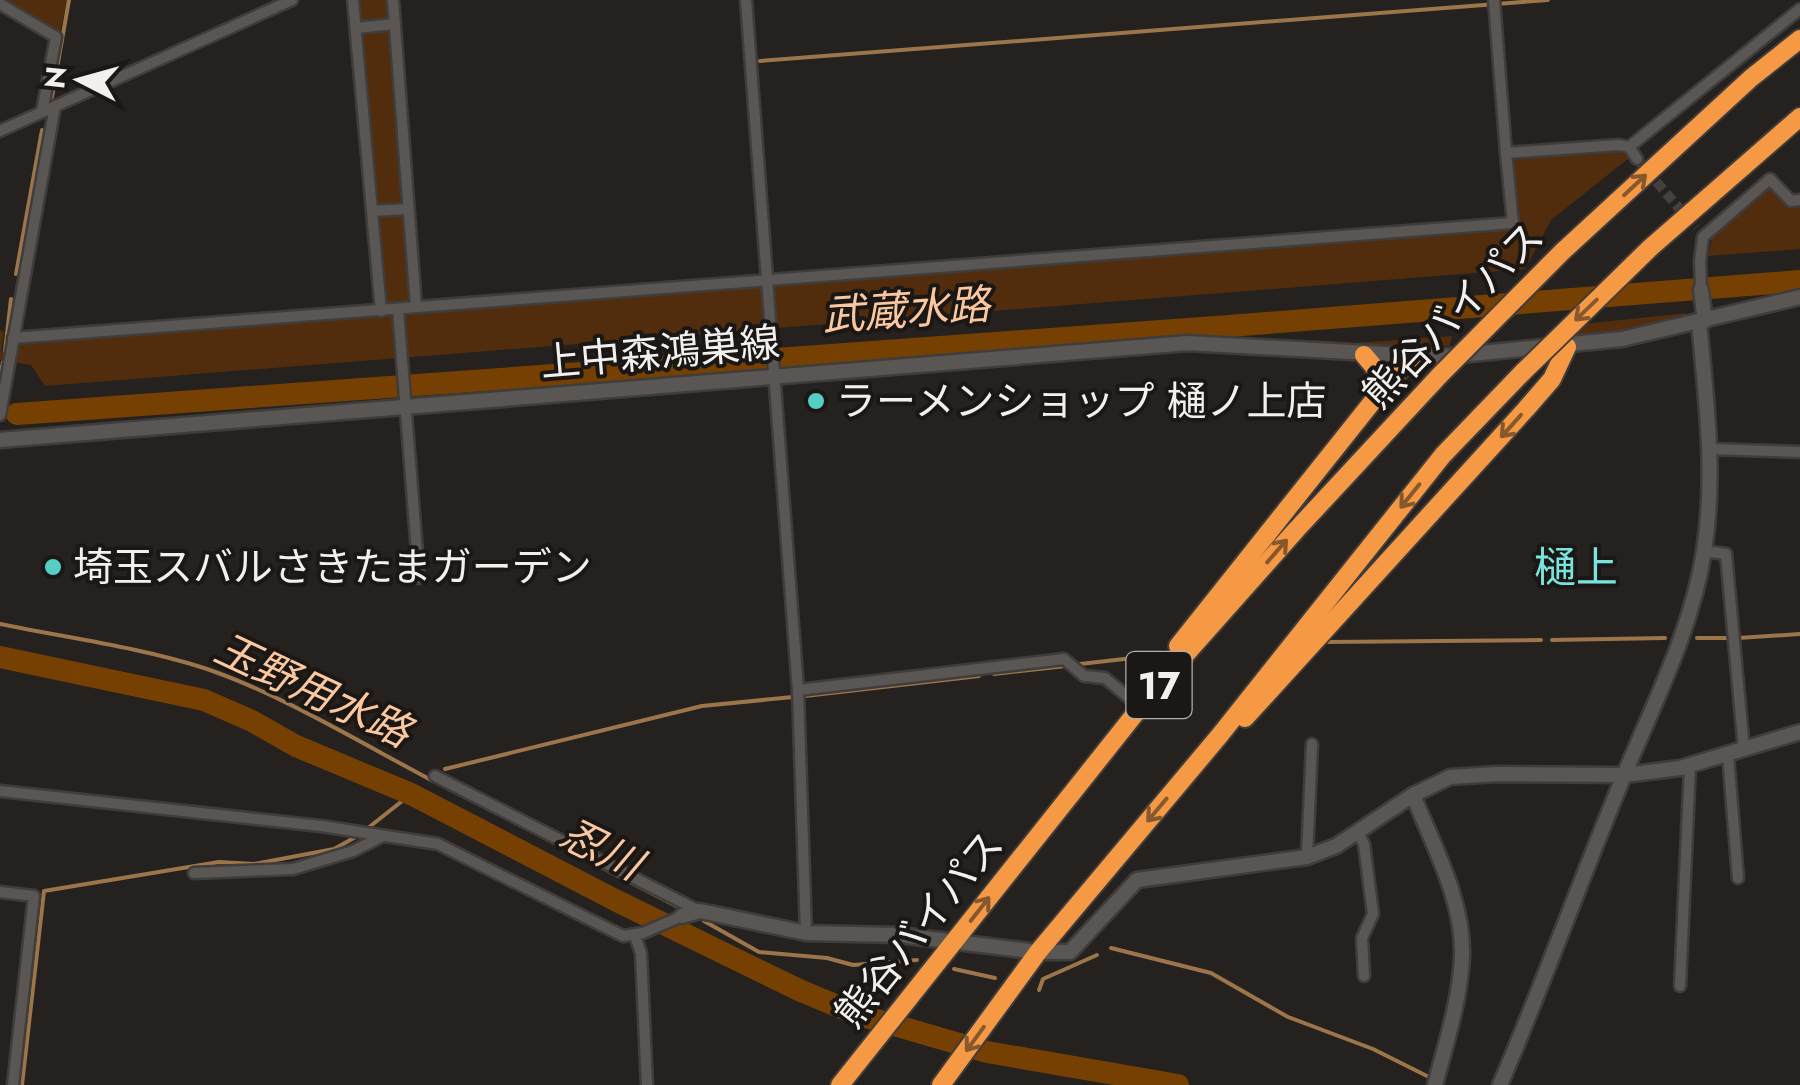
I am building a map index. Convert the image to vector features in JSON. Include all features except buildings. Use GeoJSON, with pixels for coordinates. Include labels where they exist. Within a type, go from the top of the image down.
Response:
{"type":"FeatureCollection","features":[{"type":"Feature","properties":{"kind":"highway","name":"熊谷バイパス"},"geometry":{"type":"LineString","coordinates":[[840,1085],[1140,707],[1296,529],[1440,375],[1564,252],[1750,78],[1800,39]]}},
{"type":"Feature","properties":{"kind":"highway","name":"17"},"geometry":{"type":"LineString","coordinates":[[942,1084],[1038,952],[1220,736],[1442,455],[1650,248],[1800,117]]}},
{"type":"Feature","properties":{"kind":"highway","name":"17"},"geometry":{"type":"LineString","coordinates":[[1220,736],[1246,718],[1526,409],[1552,378],[1568,347]]}},
{"type":"Feature","properties":{"kind":"highway"},"geometry":{"type":"LineString","coordinates":[[1364,354],[1379,373],[1381,391]]}},
{"type":"Feature","properties":{"kind":"highway","name":"17"},"geometry":{"type":"LineString","coordinates":[[1154,690],[1173,652],[1381,391],[1412,358]]}},
{"type":"Feature","properties":{"kind":"street"},"geometry":{"type":"LineString","coordinates":[[0,132],[292,0]]}},
{"type":"Feature","properties":{"kind":"street"},"geometry":{"type":"LineString","coordinates":[[353,0],[381,310]]}},
{"type":"Feature","properties":{"kind":"street"},"geometry":{"type":"LineString","coordinates":[[392,0],[416,307]]}},
{"type":"Feature","properties":{"kind":"street"},"geometry":{"type":"LineString","coordinates":[[746,0],[798,690],[806,933]]}},
{"type":"Feature","properties":{"kind":"street"},"geometry":{"type":"LineString","coordinates":[[13,338],[1513,222],[1494,0]]}},
{"type":"Feature","properties":{"kind":"street"},"geometry":{"type":"LineString","coordinates":[[0,4],[56,37],[42,112]]}},
{"type":"Feature","properties":{"kind":"street"},"geometry":{"type":"LineString","coordinates":[[1629,148],[1800,9]]}},
{"type":"Feature","properties":{"kind":"street"},"geometry":{"type":"LineString","coordinates":[[356,28],[394,24]]}},
{"type":"Feature","properties":{"kind":"street"},"geometry":{"type":"LineString","coordinates":[[0,415],[55,106]]}},
{"type":"Feature","properties":{"kind":"street"},"geometry":{"type":"LineString","coordinates":[[1506,153],[1619,145],[1629,148],[1637,159]]}},
{"type":"Feature","properties":{"kind":"street"},"geometry":{"type":"LineString","coordinates":[[1500,1085],[1692,607],[1704,551],[1709,449],[1700,232],[1770,180],[1791,201],[1800,200]]}},
{"type":"Feature","properties":{"kind":"street"},"geometry":{"type":"LineString","coordinates":[[372,211],[408,208]]}},
{"type":"Feature","properties":{"kind":"street","name":"上中森鴻巣線"},"geometry":{"type":"LineString","coordinates":[[0,440],[407,399],[1188,342],[1412,358],[1568,347],[1702,322],[1800,297]]}},
{"type":"Feature","properties":{"kind":"street"},"geometry":{"type":"LineString","coordinates":[[398,309],[419,578]]}},
{"type":"Feature","properties":{"kind":"street"},"geometry":{"type":"LineString","coordinates":[[1709,449],[1800,452]]}},
{"type":"Feature","properties":{"kind":"street"},"geometry":{"type":"LineString","coordinates":[[1704,551],[1726,554],[1744,750]]}},
{"type":"Feature","properties":{"kind":"street"},"geometry":{"type":"LineString","coordinates":[[798,690],[1064,659],[1084,676],[1105,678],[1140,707]]}},
{"type":"Feature","properties":{"kind":"street"},"geometry":{"type":"LineString","coordinates":[[435,776],[700,911],[806,933],[899,934],[1038,952],[1070,952],[1137,880],[1307,856],[1336,846],[1413,795],[1450,778],[1624,774],[1690,766],[1800,732]]}},
{"type":"Feature","properties":{"kind":"street"},"geometry":{"type":"LineString","coordinates":[[1307,856],[1312,744]]}},
{"type":"Feature","properties":{"kind":"street"},"geometry":{"type":"LineString","coordinates":[[1728,755],[1738,878]]}},
{"type":"Feature","properties":{"kind":"street"},"geometry":{"type":"LineString","coordinates":[[1680,986],[1690,766]]}},
{"type":"Feature","properties":{"kind":"street"},"geometry":{"type":"LineString","coordinates":[[0,791],[438,844],[623,936],[639,934],[700,911]]}},
{"type":"Feature","properties":{"kind":"street"},"geometry":{"type":"LineString","coordinates":[[1413,795],[1452,894],[1462,954],[1455,1008],[1435,1085]]}},
{"type":"Feature","properties":{"kind":"street"},"geometry":{"type":"LineString","coordinates":[[1358,833],[1364,844],[1373,914],[1362,938],[1364,976]]}},
{"type":"Feature","properties":{"kind":"street"},"geometry":{"type":"LineString","coordinates":[[194,873],[293,869],[353,851],[384,836]]}},
{"type":"Feature","properties":{"kind":"street"},"geometry":{"type":"LineString","coordinates":[[0,892],[34,896],[13,1085]]}},
{"type":"Feature","properties":{"kind":"street"},"geometry":{"type":"LineString","coordinates":[[639,934],[647,1085]]}},
{"type":"Feature","properties":{"kind":"shaded area"},"geometry":{"type":"Polygon","coordinates":[[[2,0],[67,0],[60,32],[2,0]]]}},
{"type":"Feature","properties":{"kind":"shaded area"},"geometry":{"type":"Polygon","coordinates":[[[351,0],[395,0],[420,309],[776,286],[1513,226],[1511,157],[1611,148],[1621,150],[1629,158],[1551,220],[1525,269],[45,386],[31,365],[0,360],[0,330],[4,332],[1,351],[17,352],[20,342],[376,315],[351,0]]]}},
{"type":"Feature","properties":{"kind":"shaded area"},"geometry":{"type":"Polygon","coordinates":[[[1764,189],[1774,190],[1800,205],[1800,249],[1708,256],[1712,238],[1764,189]]]}},
{"type":"Feature","properties":{"kind":"shaded area"},"geometry":{"type":"Polygon","coordinates":[[[1686,313],[1686,317],[1634,330],[1578,336],[1577,330],[1583,324],[1686,313]]]}},
{"type":"Feature","properties":{"kind":"shaded area"},"geometry":{"type":"Polygon","coordinates":[[[1452,336],[1450,346],[1395,349],[1313,343],[1313,340],[1355,343],[1452,336]]]}},
{"type":"Feature","properties":{"kind":"waterway"},"geometry":{"type":"LineString","coordinates":[[52,97],[69,0]]}},
{"type":"Feature","properties":{"kind":"waterway"},"geometry":{"type":"LineString","coordinates":[[760,61],[1548,0]]}},
{"type":"Feature","properties":{"kind":"waterway"},"geometry":{"type":"LineString","coordinates":[[16,274],[42,130]]}},
{"type":"Feature","properties":{"kind":"waterway","name":"武蔵水路"},"geometry":{"type":"LineString","coordinates":[[17,414],[1800,281]]}},
{"type":"Feature","properties":{"kind":"waterway"},"geometry":{"type":"LineString","coordinates":[[5,351],[11,299]]}},
{"type":"Feature","properties":{"kind":"waterway"},"geometry":{"type":"LineString","coordinates":[[0,376],[3,362]]}},
{"type":"Feature","properties":{"kind":"waterway","name":"玉野用水路"},"geometry":{"type":"LineString","coordinates":[[0,624],[204,668],[291,705],[433,781]]}},
{"type":"Feature","properties":{"kind":"waterway","name":"玉野用水路"},"geometry":{"type":"LineString","coordinates":[[1738,638],[1800,634]]}},
{"type":"Feature","properties":{"kind":"waterway","name":"玉野用水路"},"geometry":{"type":"LineString","coordinates":[[1552,640],[1665,638]]}},
{"type":"Feature","properties":{"kind":"waterway","name":"玉野用水路"},"geometry":{"type":"LineString","coordinates":[[1697,638],[1730,638]]}},
{"type":"Feature","properties":{"kind":"waterway","name":"玉野用水路"},"geometry":{"type":"LineString","coordinates":[[1326,642],[1541,640]]}},
{"type":"Feature","properties":{"kind":"waterway","name":"忍川"},"geometry":{"type":"LineString","coordinates":[[0,657],[204,700],[296,746],[411,794],[615,900],[856,1014],[987,1052],[1178,1085]]}},
{"type":"Feature","properties":{"kind":"waterway","name":"玉野用水路"},"geometry":{"type":"LineString","coordinates":[[1080,664],[1133,658]]}},
{"type":"Feature","properties":{"kind":"waterway","name":"玉野用水路"},"geometry":{"type":"LineString","coordinates":[[994,674],[1066,666]]}},
{"type":"Feature","properties":{"kind":"waterway","name":"玉野用水路"},"geometry":{"type":"LineString","coordinates":[[805,696],[979,676]]}},
{"type":"Feature","properties":{"kind":"waterway","name":"玉野用水路"},"geometry":{"type":"LineString","coordinates":[[445,769],[702,706],[793,697]]}},
{"type":"Feature","properties":{"kind":"waterway"},"geometry":{"type":"LineString","coordinates":[[368,828],[411,794]]}},
{"type":"Feature","properties":{"kind":"waterway"},"geometry":{"type":"LineString","coordinates":[[464,796],[682,909]]}},
{"type":"Feature","properties":{"kind":"waterway"},"geometry":{"type":"LineString","coordinates":[[22,1085],[44,891],[219,862],[254,864],[334,849],[361,834]]}},
{"type":"Feature","properties":{"kind":"waterway"},"geometry":{"type":"LineString","coordinates":[[704,921],[759,952],[827,958],[853,965],[917,960]]}},
{"type":"Feature","properties":{"kind":"waterway"},"geometry":{"type":"LineString","coordinates":[[1111,948],[1211,973],[1288,1017],[1373,1049],[1431,1078]]}},
{"type":"Feature","properties":{"kind":"waterway"},"geometry":{"type":"LineString","coordinates":[[1039,990],[1043,979],[1097,955]]}},
{"type":"Feature","properties":{"kind":"waterway"},"geometry":{"type":"LineString","coordinates":[[954,969],[995,978]]}},
{"type":"Feature","properties":{"kind":"tunnel"},"geometry":{"type":"LineString","coordinates":[[1637,159],[1696,228]]}},
{"type":"Feature","properties":{"kind":"place","name":"ラーメンショップ 樋ノ上店"},"geometry":{"type":"Point","coordinates":[816,401]}},
{"type":"Feature","properties":{"kind":"place","name":"埼玉スバルさきたまガーデン"},"geometry":{"type":"Point","coordinates":[53,567]}},
{"type":"Feature","properties":{"kind":"district","name":"樋上"},"geometry":{"type":"Point","coordinates":[1576,567]}}]}
